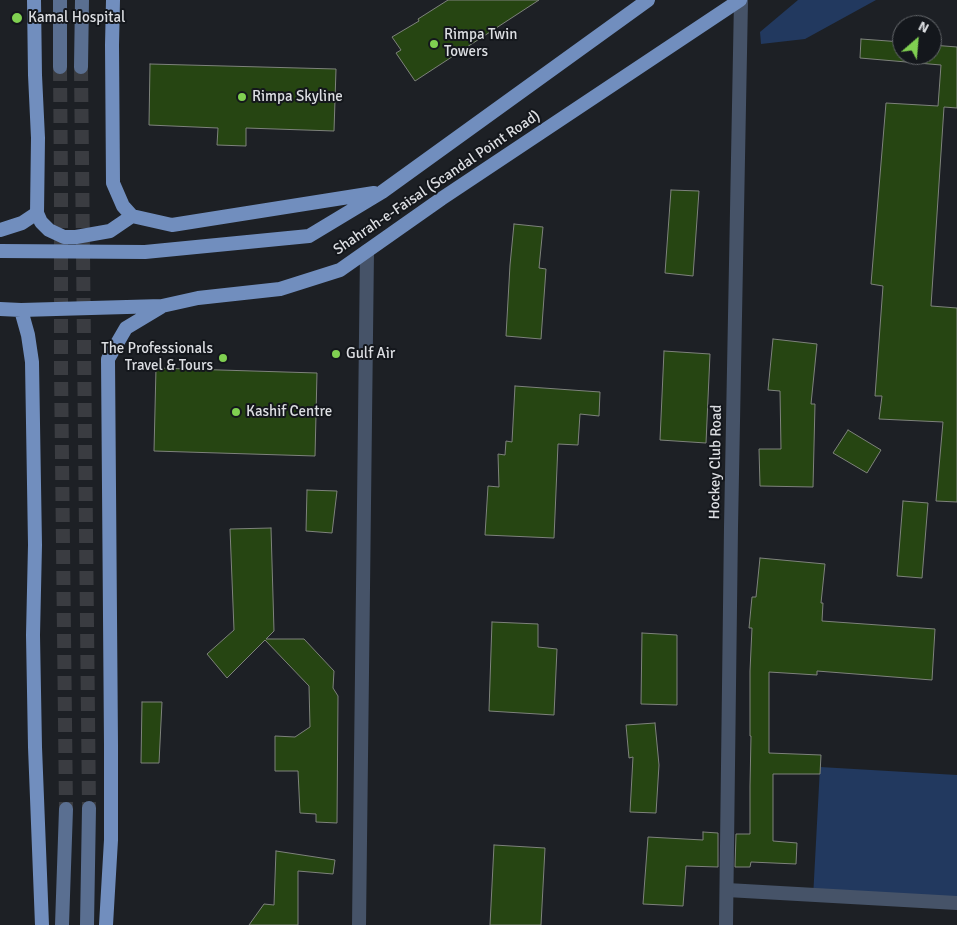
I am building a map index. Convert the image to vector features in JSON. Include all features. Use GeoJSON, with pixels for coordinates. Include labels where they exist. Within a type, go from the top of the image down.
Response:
{"type":"FeatureCollection","features":[{"type":"Feature","properties":{"kind":"highway"},"geometry":{"type":"LineString","coordinates":[[34,0],[38,138],[37,213],[41,222],[49,230],[64,236],[76,237],[110,231],[132,216]]}},
{"type":"Feature","properties":{"kind":"highway"},"geometry":{"type":"LineString","coordinates":[[113,0],[113,184],[123,206],[132,216],[172,225],[382,192]]}},
{"type":"Feature","properties":{"kind":"highway","name":"Shahrah-e-Faisal (Scandal Point Road)"},"geometry":{"type":"LineString","coordinates":[[0,251],[145,252],[309,236],[382,192],[648,0]]}},
{"type":"Feature","properties":{"kind":"highway","name":"Shahrah-e-Faisal (Scandal Point Road)"},"geometry":{"type":"LineString","coordinates":[[0,309],[162,306],[198,298],[280,289],[340,270],[441,199],[741,0]]}},
{"type":"Feature","properties":{"kind":"highway"},"geometry":{"type":"LineString","coordinates":[[0,230],[22,223],[37,213]]}},
{"type":"Feature","properties":{"kind":"highway"},"geometry":{"type":"LineString","coordinates":[[106,925],[111,840],[108,358],[126,328],[162,306]]}},
{"type":"Feature","properties":{"kind":"highway"},"geometry":{"type":"LineString","coordinates":[[20,310],[28,335],[32,362],[33,644],[42,925]]}},
{"type":"Feature","properties":{"kind":"main road"},"geometry":{"type":"LineString","coordinates":[[60,0],[60,67]]}},
{"type":"Feature","properties":{"kind":"main road"},"geometry":{"type":"LineString","coordinates":[[81,67],[82,0]]}},
{"type":"Feature","properties":{"kind":"main road"},"geometry":{"type":"LineString","coordinates":[[87,925],[89,808]]}},
{"type":"Feature","properties":{"kind":"main road"},"geometry":{"type":"LineString","coordinates":[[62,925],[66,809]]}},
{"type":"Feature","properties":{"kind":"street","name":"Hockey Club Road"},"geometry":{"type":"LineString","coordinates":[[726,925],[731,517],[741,0]]}},
{"type":"Feature","properties":{"kind":"street"},"geometry":{"type":"LineString","coordinates":[[359,925],[367,251]]}},
{"type":"Feature","properties":{"kind":"street"},"geometry":{"type":"LineString","coordinates":[[727,890],[957,903]]}},
{"type":"Feature","properties":{"kind":"shaded area"},"geometry":{"type":"Polygon","coordinates":[[[798,0],[876,0],[805,39],[761,44],[760,32],[798,0]]]}},
{"type":"Feature","properties":{"kind":"shaded area"},"geometry":{"type":"Polygon","coordinates":[[[820,767],[957,775],[957,903],[813,898],[820,767]]]}},
{"type":"Feature","properties":{"kind":"building","name":"Rimpa Twin Towers"},"geometry":{"type":"Polygon","coordinates":[[[448,0],[539,0],[415,81],[396,53],[401,50],[392,37],[419,21],[418,19],[448,0]]]}},
{"type":"Feature","properties":{"kind":"building"},"geometry":{"type":"Polygon","coordinates":[[[861,39],[892,41],[892,61],[860,58],[861,39]]]}},
{"type":"Feature","properties":{"kind":"building"},"geometry":{"type":"Polygon","coordinates":[[[942,46],[957,47],[957,108],[944,107],[931,306],[957,308],[957,502],[936,501],[943,422],[879,419],[882,396],[875,396],[883,286],[871,284],[886,103],[938,106],[942,46]]]}},
{"type":"Feature","properties":{"kind":"building","name":"Rimpa Skyline"},"geometry":{"type":"Polygon","coordinates":[[[150,64],[336,69],[334,131],[246,128],[246,146],[217,145],[218,128],[149,125],[150,64]]]}},
{"type":"Feature","properties":{"kind":"building"},"geometry":{"type":"Polygon","coordinates":[[[671,190],[699,191],[693,276],[665,273],[671,190]]]}},
{"type":"Feature","properties":{"kind":"building"},"geometry":{"type":"Polygon","coordinates":[[[514,224],[543,227],[539,268],[546,269],[541,339],[506,336],[514,224]]]}},
{"type":"Feature","properties":{"kind":"building"},"geometry":{"type":"Polygon","coordinates":[[[773,339],[817,344],[811,404],[815,404],[813,487],[760,486],[759,449],[781,449],[780,391],[768,390],[773,339]]]}},
{"type":"Feature","properties":{"kind":"building"},"geometry":{"type":"Polygon","coordinates":[[[664,351],[710,354],[706,443],[660,440],[664,351]]]}},
{"type":"Feature","properties":{"kind":"building","name":"Kashif Centre"},"geometry":{"type":"Polygon","coordinates":[[[156,368],[317,373],[315,456],[154,451],[156,368]]]}},
{"type":"Feature","properties":{"kind":"building"},"geometry":{"type":"Polygon","coordinates":[[[515,386],[600,392],[599,416],[580,414],[578,445],[558,444],[554,538],[485,535],[488,486],[499,487],[498,454],[505,455],[506,441],[512,442],[515,386]]]}},
{"type":"Feature","properties":{"kind":"building"},"geometry":{"type":"Polygon","coordinates":[[[848,430],[881,450],[867,473],[833,453],[848,430]]]}},
{"type":"Feature","properties":{"kind":"building"},"geometry":{"type":"Polygon","coordinates":[[[307,490],[337,491],[332,533],[306,531],[307,490]]]}},
{"type":"Feature","properties":{"kind":"building"},"geometry":{"type":"Polygon","coordinates":[[[903,501],[928,503],[922,578],[897,576],[903,501]]]}},
{"type":"Feature","properties":{"kind":"building"},"geometry":{"type":"Polygon","coordinates":[[[271,528],[274,631],[266,639],[304,639],[334,671],[333,688],[338,696],[337,823],[316,822],[316,814],[300,813],[298,771],[275,771],[275,736],[295,737],[310,727],[309,686],[265,640],[227,678],[207,654],[234,630],[230,529],[271,528]]]}},
{"type":"Feature","properties":{"kind":"building"},"geometry":{"type":"Polygon","coordinates":[[[760,558],[825,564],[821,603],[823,603],[822,621],[935,629],[932,680],[817,671],[817,675],[769,672],[769,753],[821,755],[820,774],[773,774],[773,841],[797,843],[796,864],[751,862],[750,867],[735,867],[736,834],[750,834],[750,671],[752,628],[749,628],[752,597],[756,597],[760,558]]]}},
{"type":"Feature","properties":{"kind":"building"},"geometry":{"type":"Polygon","coordinates":[[[492,622],[538,624],[538,647],[557,649],[554,715],[489,711],[492,622]]]}},
{"type":"Feature","properties":{"kind":"building"},"geometry":{"type":"Polygon","coordinates":[[[642,633],[677,635],[677,705],[641,704],[642,633]]]}},
{"type":"Feature","properties":{"kind":"building"},"geometry":{"type":"Polygon","coordinates":[[[142,702],[162,702],[159,763],[141,763],[142,702]]]}},
{"type":"Feature","properties":{"kind":"building"},"geometry":{"type":"Polygon","coordinates":[[[655,723],[659,765],[656,813],[630,812],[633,757],[629,758],[626,725],[655,723]]]}},
{"type":"Feature","properties":{"kind":"building"},"geometry":{"type":"Polygon","coordinates":[[[703,832],[718,833],[718,867],[686,866],[683,906],[643,904],[648,837],[703,840],[703,832]]]}},
{"type":"Feature","properties":{"kind":"building"},"geometry":{"type":"Polygon","coordinates":[[[494,845],[545,848],[541,925],[490,925],[494,845]]]}},
{"type":"Feature","properties":{"kind":"building"},"geometry":{"type":"Polygon","coordinates":[[[276,851],[335,860],[333,874],[298,871],[298,925],[249,925],[264,904],[274,905],[276,851]]]}},
{"type":"Feature","properties":{"kind":"tunnel"},"geometry":{"type":"LineString","coordinates":[[60,67],[66,809]]}},
{"type":"Feature","properties":{"kind":"tunnel"},"geometry":{"type":"LineString","coordinates":[[81,67],[89,808]]}},
{"type":"Feature","properties":{"kind":"place","name":"Kamal Hospital"},"geometry":{"type":"Point","coordinates":[17,18]}},
{"type":"Feature","properties":{"kind":"place","name":"Rimpa Twin Towers"},"geometry":{"type":"Point","coordinates":[434,44]}},
{"type":"Feature","properties":{"kind":"place","name":"Rimpa Skyline"},"geometry":{"type":"Point","coordinates":[242,97]}},
{"type":"Feature","properties":{"kind":"place","name":"Gulf Air"},"geometry":{"type":"Point","coordinates":[336,354]}},
{"type":"Feature","properties":{"kind":"place","name":"The Professionals Travel & Tours"},"geometry":{"type":"Point","coordinates":[223,358]}},
{"type":"Feature","properties":{"kind":"place","name":"Kashif Centre"},"geometry":{"type":"Point","coordinates":[236,412]}}]}
